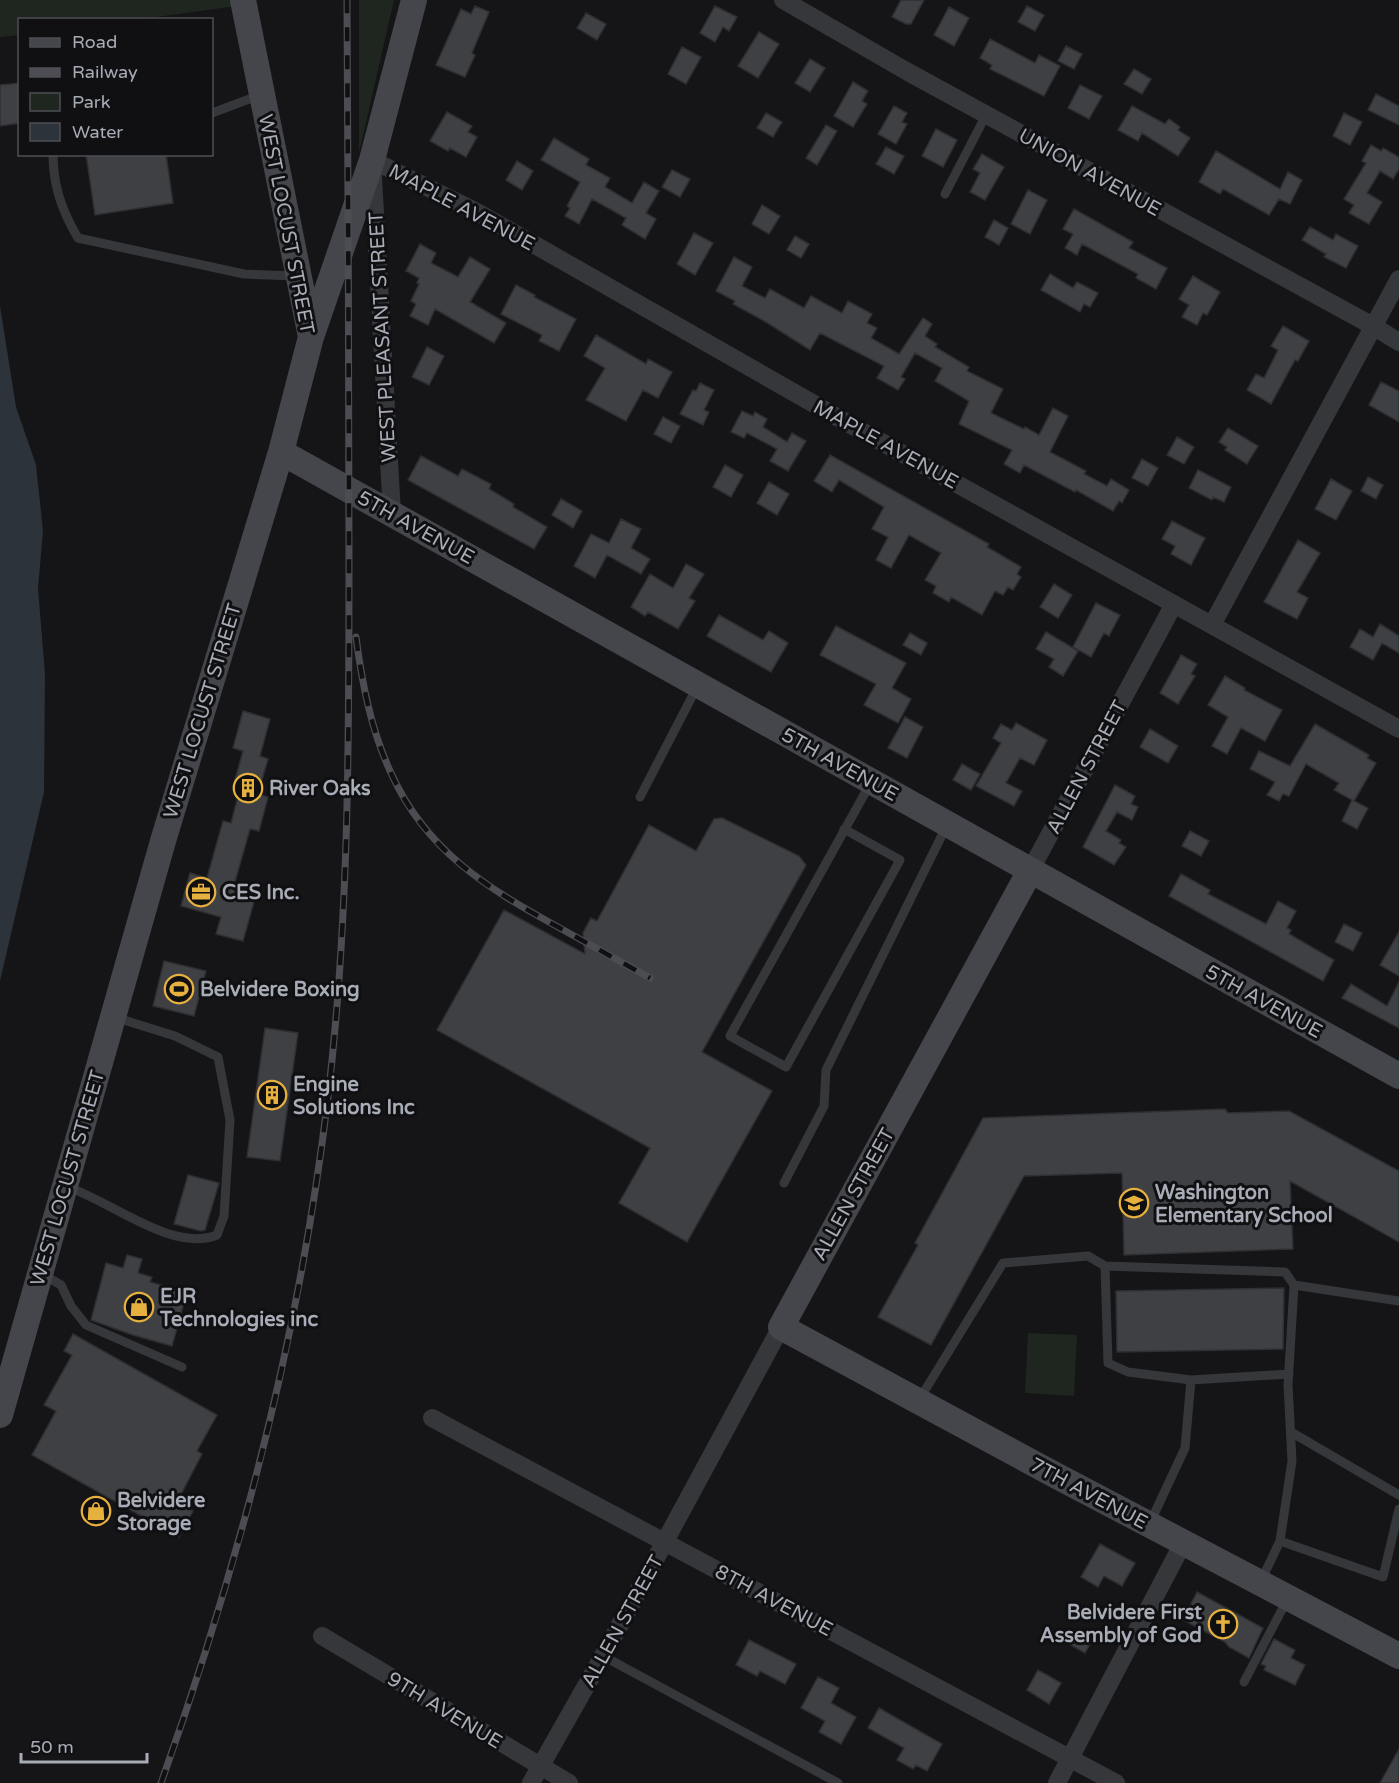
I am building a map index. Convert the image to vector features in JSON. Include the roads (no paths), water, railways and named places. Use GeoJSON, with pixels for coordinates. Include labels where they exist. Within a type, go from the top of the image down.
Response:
{"type":"FeatureCollection","features":[{"type":"Feature","properties":{"kind":"street","name":"WEST LOCUST STREET"},"geometry":{"type":"LineString","coordinates":[[0,1415],[163,840],[281,452],[311,337],[243,0]]}},
{"type":"Feature","properties":{"kind":"street","name":"WEST PLEASANT STREET"},"geometry":{"type":"LineString","coordinates":[[311,337],[372,160],[414,0]]}},
{"type":"Feature","properties":{"kind":"street","name":"UNION AVENUE"},"geometry":{"type":"LineString","coordinates":[[783,0],[986,115],[1399,342]]}},
{"type":"Feature","properties":{"kind":"street","name":"WEST PLEASANT STREET"},"geometry":{"type":"LineString","coordinates":[[372,160],[392,514]]}},
{"type":"Feature","properties":{"kind":"street","name":"MAPLE AVENUE"},"geometry":{"type":"LineString","coordinates":[[372,160],[477,212],[858,429],[1399,729]]}},
{"type":"Feature","properties":{"kind":"street"},"geometry":{"type":"LineString","coordinates":[[1212,625],[1399,279]]}},
{"type":"Feature","properties":{"kind":"street","name":"5TH AVENUE"},"geometry":{"type":"LineString","coordinates":[[281,452],[1399,1076]]}},
{"type":"Feature","properties":{"kind":"street","name":"ALLEN STREET"},"geometry":{"type":"LineString","coordinates":[[531,1783],[603,1656],[1174,604]]}},
{"type":"Feature","properties":{"kind":"street","name":"7TH AVENUE"},"geometry":{"type":"LineString","coordinates":[[781,1327],[1149,1525],[1399,1656]]}},
{"type":"Feature","properties":{"kind":"street","name":"8TH AVENUE"},"geometry":{"type":"LineString","coordinates":[[432,1418],[1116,1783]]}},
{"type":"Feature","properties":{"kind":"street"},"geometry":{"type":"LineString","coordinates":[[1057,1783],[1140,1632],[1183,1543]]}},
{"type":"Feature","properties":{"kind":"street","name":"9TH AVENUE"},"geometry":{"type":"LineString","coordinates":[[322,1636],[569,1783]]}},
{"type":"Feature","properties":{"kind":"lane"},"geometry":{"type":"LineString","coordinates":[[213,113],[262,95]]}},
{"type":"Feature","properties":{"kind":"lane"},"geometry":{"type":"LineString","coordinates":[[945,194],[986,115]]}},
{"type":"Feature","properties":{"kind":"lane"},"geometry":{"type":"LineString","coordinates":[[53,156],[53,173],[65,217],[78,238],[244,274],[298,276]]}},
{"type":"Feature","properties":{"kind":"lane"},"geometry":{"type":"LineString","coordinates":[[640,797],[698,685]]}},
{"type":"Feature","properties":{"kind":"lane"},"geometry":{"type":"LineString","coordinates":[[844,829],[900,860],[786,1067],[730,1036],[844,829],[871,782]]}},
{"type":"Feature","properties":{"kind":"lane"},"geometry":{"type":"LineString","coordinates":[[784,1183],[824,1106],[826,1070],[947,825]]}},
{"type":"Feature","properties":{"kind":"lane"},"geometry":{"type":"LineString","coordinates":[[65,1186],[85,1192],[130,1219],[181,1237],[206,1240],[217,1235],[224,1216],[230,1120],[218,1057],[175,1036],[113,1017]]}},
{"type":"Feature","properties":{"kind":"lane"},"geometry":{"type":"LineString","coordinates":[[919,1401],[1003,1263],[1088,1256],[1105,1266],[1285,1272],[1294,1285],[1289,1374],[1292,1461],[1280,1540],[1260,1583]]}},
{"type":"Feature","properties":{"kind":"lane"},"geometry":{"type":"LineString","coordinates":[[1105,1266],[1108,1363],[1128,1372],[1191,1380],[1289,1374]]}},
{"type":"Feature","properties":{"kind":"lane"},"geometry":{"type":"LineString","coordinates":[[40,1273],[61,1285],[71,1306],[86,1325],[182,1367]]}},
{"type":"Feature","properties":{"kind":"lane"},"geometry":{"type":"LineString","coordinates":[[1294,1285],[1399,1301]]}},
{"type":"Feature","properties":{"kind":"lane"},"geometry":{"type":"LineString","coordinates":[[1149,1525],[1185,1448],[1191,1380]]}},
{"type":"Feature","properties":{"kind":"lane"},"geometry":{"type":"LineString","coordinates":[[1290,1432],[1399,1495]]}},
{"type":"Feature","properties":{"kind":"lane"},"geometry":{"type":"LineString","coordinates":[[1280,1540],[1383,1577],[1399,1509]]}},
{"type":"Feature","properties":{"kind":"lane"},"geometry":{"type":"LineString","coordinates":[[1244,1682],[1288,1598]]}},
{"type":"Feature","properties":{"kind":"lane"},"geometry":{"type":"LineString","coordinates":[[603,1656],[838,1783]]}},
{"type":"Feature","properties":{"kind":"water"},"geometry":{"type":"Polygon","coordinates":[[[0,306],[16,407],[36,465],[43,531],[38,588],[45,674],[44,792],[0,981],[0,306]]]}},
{"type":"Feature","properties":{"kind":"railway"},"geometry":{"type":"LineString","coordinates":[[161,1783],[217,1615],[242,1530],[284,1359],[316,1185],[335,1030],[344,897],[348,763],[347,0]]}},
{"type":"Feature","properties":{"kind":"railway"},"geometry":{"type":"LineString","coordinates":[[356,637],[364,689],[384,757],[405,800],[440,846],[483,882],[650,978]]}},
{"type":"Feature","properties":{"kind":"place","name":"River Oaks"},"geometry":{"type":"Point","coordinates":[248,788]}},
{"type":"Feature","properties":{"kind":"place","name":"CES Inc."},"geometry":{"type":"Point","coordinates":[201,892]}},
{"type":"Feature","properties":{"kind":"place","name":"Belvidere Boxing"},"geometry":{"type":"Point","coordinates":[179,989]}},
{"type":"Feature","properties":{"kind":"place","name":"Engine Solutions Inc"},"geometry":{"type":"Point","coordinates":[272,1095]}},
{"type":"Feature","properties":{"kind":"place","name":"Washington Elementary School"},"geometry":{"type":"Point","coordinates":[1134,1203]}},
{"type":"Feature","properties":{"kind":"place","name":"EJR Technologies inc"},"geometry":{"type":"Point","coordinates":[139,1307]}},
{"type":"Feature","properties":{"kind":"place","name":"Belvidere Storage"},"geometry":{"type":"Point","coordinates":[96,1511]}},
{"type":"Feature","properties":{"kind":"place","name":"Belvidere First Assembly of God"},"geometry":{"type":"Point","coordinates":[1223,1624]}}]}
